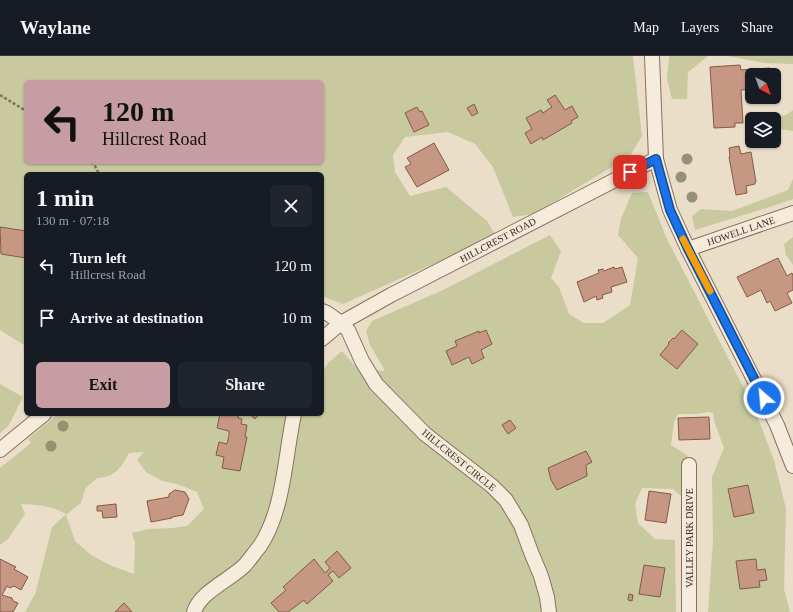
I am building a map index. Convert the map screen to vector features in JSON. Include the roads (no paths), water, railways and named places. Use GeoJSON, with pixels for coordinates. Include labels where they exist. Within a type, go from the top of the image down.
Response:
{"type":"FeatureCollection","features":[{"type":"Feature","properties":{"kind":"street"},"geometry":{"type":"LineString","coordinates":[[652,56],[656,159],[670,210],[688,249],[777,424],[793,466]]}},
{"type":"Feature","properties":{"kind":"street","name":"HILLCREST ROAD"},"geometry":{"type":"LineString","coordinates":[[341,323],[391,294],[656,159]]}},
{"type":"Feature","properties":{"kind":"street","name":"HOWELL LANE"},"geometry":{"type":"LineString","coordinates":[[688,249],[793,213]]}},
{"type":"Feature","properties":{"kind":"street","name":"HILLCREST CIRCLE"},"geometry":{"type":"LineString","coordinates":[[324,312],[341,323],[348,330],[362,361],[376,384],[425,434],[492,486],[506,500],[521,525],[541,576],[549,612]]}},
{"type":"Feature","properties":{"kind":"street"},"geometry":{"type":"LineString","coordinates":[[324,337],[341,323]]}},
{"type":"Feature","properties":{"kind":"street"},"geometry":{"type":"LineString","coordinates":[[0,450],[42,416]]}},
{"type":"Feature","properties":{"kind":"street"},"geometry":{"type":"LineString","coordinates":[[194,612],[206,594],[225,582],[245,565],[260,546],[270,528],[278,505],[294,416]]}},
{"type":"Feature","properties":{"kind":"street","name":"VALLEY PARK DRIVE"},"geometry":{"type":"LineString","coordinates":[[689,465],[689,612]]}}]}
